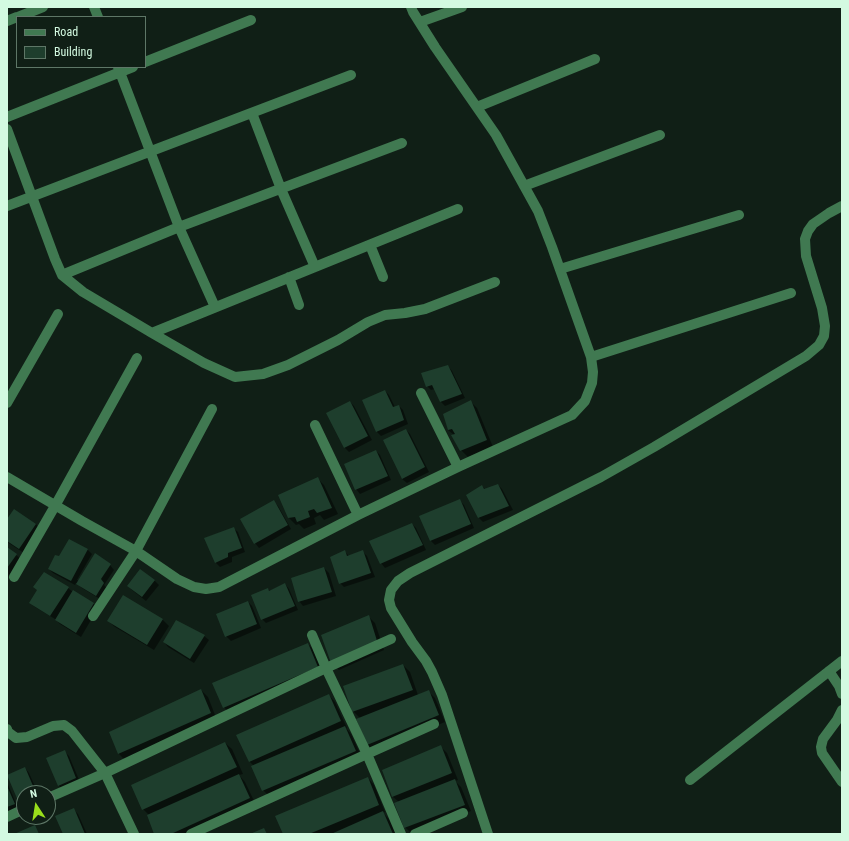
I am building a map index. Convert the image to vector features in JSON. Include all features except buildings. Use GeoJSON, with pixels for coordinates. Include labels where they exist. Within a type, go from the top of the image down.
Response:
{"type":"FeatureCollection","features":[{"type":"Feature","properties":{"kind":"street"},"geometry":{"type":"LineString","coordinates":[[20,16],[43,7]]}},
{"type":"Feature","properties":{"kind":"street"},"geometry":{"type":"LineString","coordinates":[[7,477],[55,506],[136,551],[177,579],[194,587],[206,589],[219,587],[358,515],[554,423],[572,416],[586,401],[593,377],[591,357],[538,211],[496,135],[435,47],[411,7]]}},
{"type":"Feature","properties":{"kind":"street"},"geometry":{"type":"LineString","coordinates":[[420,22],[462,7]]}},
{"type":"Feature","properties":{"kind":"street"},"geometry":{"type":"LineString","coordinates":[[146,62],[252,20]]}},
{"type":"Feature","properties":{"kind":"street"},"geometry":{"type":"LineString","coordinates":[[477,107],[595,59]]}},
{"type":"Feature","properties":{"kind":"street"},"geometry":{"type":"LineString","coordinates":[[7,117],[119,70],[179,227],[215,307]]}},
{"type":"Feature","properties":{"kind":"street"},"geometry":{"type":"LineString","coordinates":[[7,206],[351,75]]}},
{"type":"Feature","properties":{"kind":"street"},"geometry":{"type":"LineString","coordinates":[[252,113],[281,189],[315,267]]}},
{"type":"Feature","properties":{"kind":"street"},"geometry":{"type":"LineString","coordinates":[[7,129],[62,275],[83,292],[152,333],[204,363],[235,377],[263,374],[288,365],[338,340],[368,322],[385,315],[424,309],[495,282]]}},
{"type":"Feature","properties":{"kind":"street"},"geometry":{"type":"LineString","coordinates":[[524,186],[660,135]]}},
{"type":"Feature","properties":{"kind":"street"},"geometry":{"type":"LineString","coordinates":[[62,275],[179,227],[402,144]]}},
{"type":"Feature","properties":{"kind":"street"},"geometry":{"type":"LineString","coordinates":[[488,834],[442,694],[432,672],[391,608],[389,600],[391,590],[398,581],[410,573],[600,477],[654,447],[806,356],[819,345],[824,336],[825,326],[822,308],[806,256],[805,239],[813,224],[842,206]]}},
{"type":"Feature","properties":{"kind":"street"},"geometry":{"type":"LineString","coordinates":[[152,333],[458,209]]}},
{"type":"Feature","properties":{"kind":"street"},"geometry":{"type":"LineString","coordinates":[[560,269],[739,215]]}},
{"type":"Feature","properties":{"kind":"street"},"geometry":{"type":"LineString","coordinates":[[370,245],[383,277]]}},
{"type":"Feature","properties":{"kind":"street"},"geometry":{"type":"LineString","coordinates":[[289,277],[299,305]]}},
{"type":"Feature","properties":{"kind":"street"},"geometry":{"type":"LineString","coordinates":[[591,357],[791,293]]}},
{"type":"Feature","properties":{"kind":"street"},"geometry":{"type":"LineString","coordinates":[[7,403],[58,314]]}},
{"type":"Feature","properties":{"kind":"street"},"geometry":{"type":"LineString","coordinates":[[14,577],[137,358]]}},
{"type":"Feature","properties":{"kind":"street"},"geometry":{"type":"LineString","coordinates":[[421,393],[458,468]]}},
{"type":"Feature","properties":{"kind":"street"},"geometry":{"type":"LineString","coordinates":[[93,616],[136,551],[212,409]]}},
{"type":"Feature","properties":{"kind":"street"},"geometry":{"type":"LineString","coordinates":[[315,425],[358,515]]}},
{"type":"Feature","properties":{"kind":"street"},"geometry":{"type":"LineString","coordinates":[[312,635],[367,754],[401,834]]}},
{"type":"Feature","properties":{"kind":"street"},"geometry":{"type":"LineString","coordinates":[[56,794],[391,639]]}},
{"type":"Feature","properties":{"kind":"street"},"geometry":{"type":"LineString","coordinates":[[690,780],[842,661]]}},
{"type":"Feature","properties":{"kind":"street"},"geometry":{"type":"LineString","coordinates":[[829,671],[839,686],[842,694]]}},
{"type":"Feature","properties":{"kind":"street"},"geometry":{"type":"LineString","coordinates":[[842,710],[837,720],[823,739],[821,747],[822,753],[842,782]]}},
{"type":"Feature","properties":{"kind":"street"},"geometry":{"type":"LineString","coordinates":[[191,834],[434,724]]}},
{"type":"Feature","properties":{"kind":"street"},"geometry":{"type":"LineString","coordinates":[[7,729],[8,732],[16,738],[27,737],[53,726],[64,725],[72,731],[105,773],[134,834]]}},
{"type":"Feature","properties":{"kind":"street"},"geometry":{"type":"LineString","coordinates":[[415,834],[463,813]]}}]}
